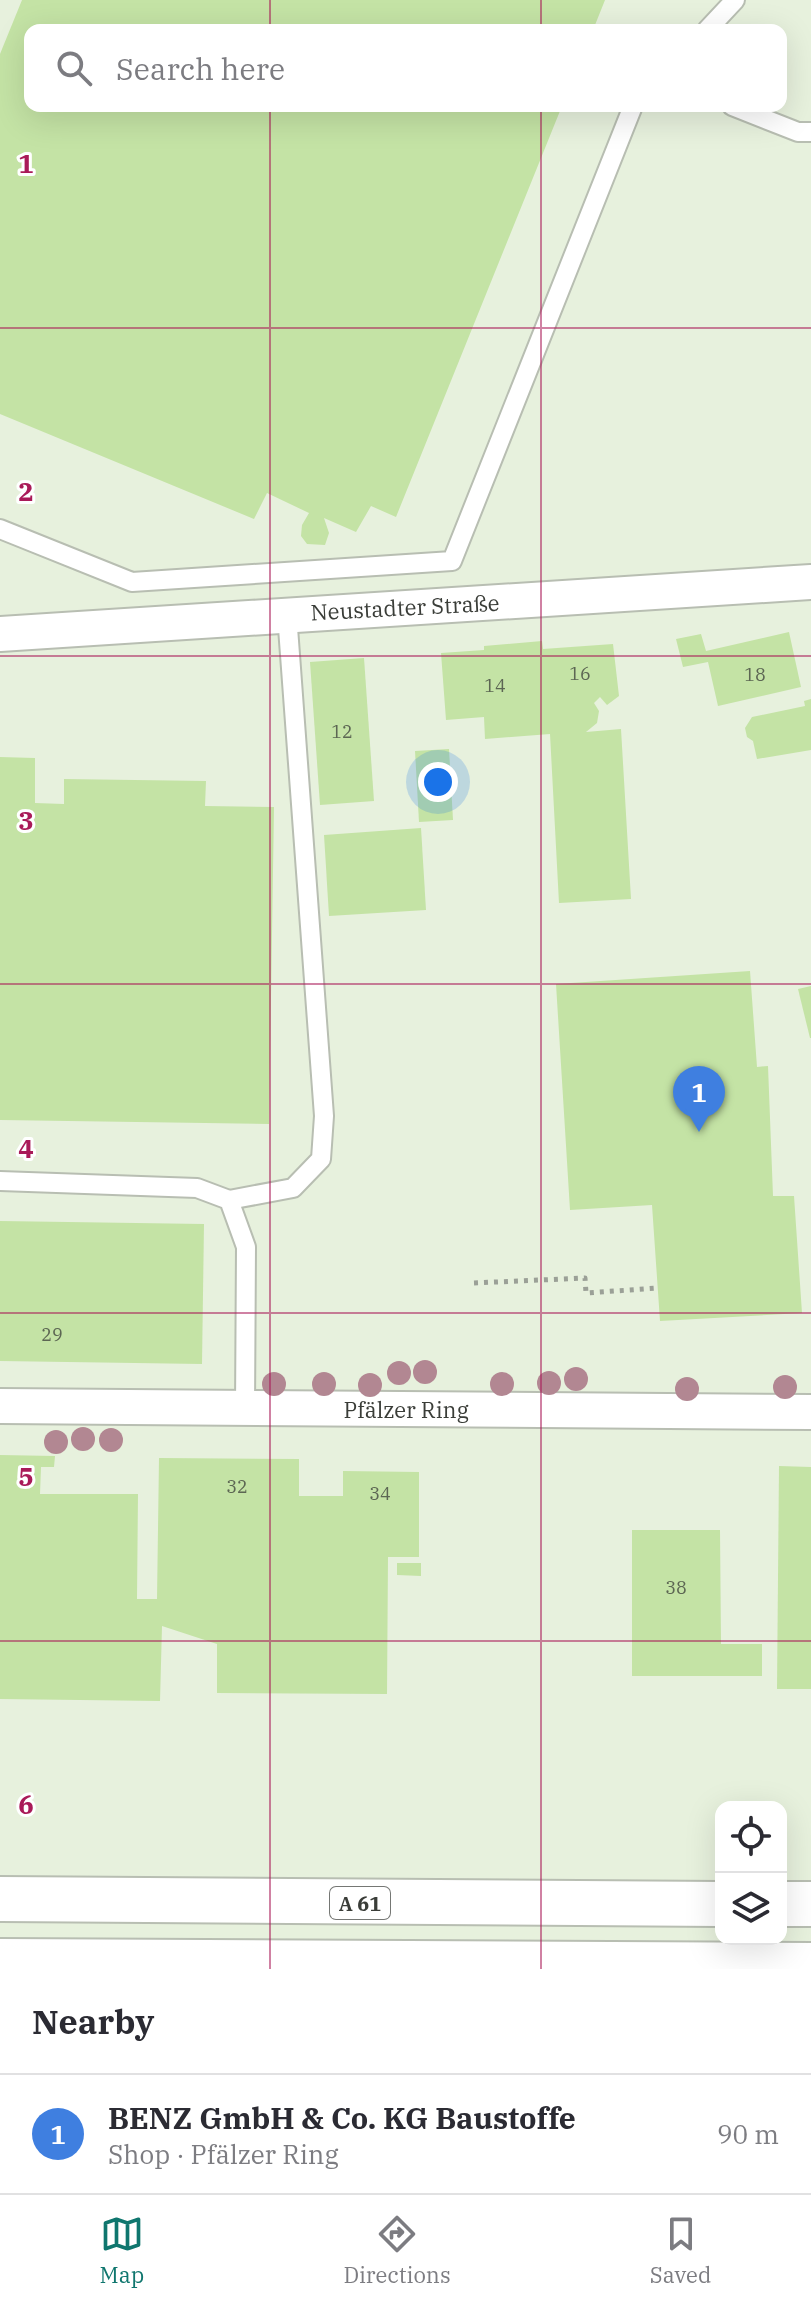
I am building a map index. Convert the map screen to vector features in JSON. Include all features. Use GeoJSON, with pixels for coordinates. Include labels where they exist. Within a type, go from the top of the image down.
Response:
{"type":"FeatureCollection","features":[{"type":"Feature","properties":{"kind":"highway","name":"A 61"},"geometry":{"type":"LineString","coordinates":[[0,1899],[715,1904]]}},
{"type":"Feature","properties":{"kind":"highway"},"geometry":{"type":"LineString","coordinates":[[787,1904],[811,1904]]}},
{"type":"Feature","properties":{"kind":"highway"},"geometry":{"type":"LineString","coordinates":[[0,1961],[811,1965]]}},
{"type":"Feature","properties":{"kind":"street","name":"Neustadter Straße"},"geometry":{"type":"LineString","coordinates":[[0,634],[811,582]]}},
{"type":"Feature","properties":{"kind":"street","name":"Pfälzer Ring"},"geometry":{"type":"LineString","coordinates":[[0,1406],[627,1408],[811,1412]]}},
{"type":"Feature","properties":{"kind":"lane"},"geometry":{"type":"LineString","coordinates":[[713,24],[735,0]]}},
{"type":"Feature","properties":{"kind":"lane"},"geometry":{"type":"LineString","coordinates":[[0,529],[132,582],[452,561],[631,112]]}},
{"type":"Feature","properties":{"kind":"lane"},"geometry":{"type":"LineString","coordinates":[[747,112],[798,132],[811,132]]}},
{"type":"Feature","properties":{"kind":"lane"},"geometry":{"type":"LineString","coordinates":[[0,1181],[197,1188],[229,1200],[293,1188],[321,1159],[324,1116],[287,614]]}},
{"type":"Feature","properties":{"kind":"lane"},"geometry":{"type":"LineString","coordinates":[[229,1200],[246,1247],[245,1409]]}},
{"type":"Feature","properties":{"kind":"path"},"geometry":{"type":"LineString","coordinates":[[474,1283],[585,1278],[586,1293],[658,1288]]}},
{"type":"Feature","properties":{"kind":"shaded area"},"geometry":{"type":"Polygon","coordinates":[[[0,0],[811,0],[811,1969],[0,1969],[0,0]]]}},
{"type":"Feature","properties":{"kind":"building"},"geometry":{"type":"Polygon","coordinates":[[[22,0],[605,0],[595,24],[24,24],[24,112],[560,112],[396,517],[371,506],[356,532],[324,518],[329,533],[325,545],[307,544],[301,536],[302,525],[309,513],[267,493],[254,519],[0,414],[0,54],[22,0]]]}},
{"type":"Feature","properties":{"kind":"building"},"geometry":{"type":"Polygon","coordinates":[[[789,632],[801,687],[718,706],[708,662],[683,667],[676,639],[701,634],[706,651],[789,632]]]}},
{"type":"Feature","properties":{"kind":"building"},"geometry":{"type":"Polygon","coordinates":[[[542,641],[543,649],[613,644],[619,696],[607,705],[600,697],[594,703],[599,711],[597,723],[586,732],[621,729],[631,899],[559,903],[550,734],[485,739],[484,717],[446,720],[441,653],[542,641]]]}},
{"type":"Feature","properties":{"kind":"building"},"geometry":{"type":"Polygon","coordinates":[[[364,658],[374,801],[320,805],[310,662],[364,658]]]}},
{"type":"Feature","properties":{"kind":"building"},"geometry":{"type":"Polygon","coordinates":[[[811,699],[811,750],[757,759],[753,741],[747,737],[745,728],[752,717],[805,706],[804,701],[811,699]]]}},
{"type":"Feature","properties":{"kind":"building"},"geometry":{"type":"Polygon","coordinates":[[[449,749],[453,820],[419,822],[415,751],[449,749]]]}},
{"type":"Feature","properties":{"kind":"building"},"geometry":{"type":"Polygon","coordinates":[[[0,757],[35,758],[35,803],[64,804],[64,779],[206,781],[205,806],[274,807],[269,1124],[0,1120],[0,757]]]}},
{"type":"Feature","properties":{"kind":"building"},"geometry":{"type":"Polygon","coordinates":[[[421,828],[426,910],[329,916],[324,835],[421,828]]]}},
{"type":"Feature","properties":{"kind":"building"},"geometry":{"type":"Polygon","coordinates":[[[750,971],[757,1067],[768,1066],[773,1196],[794,1196],[802,1313],[660,1321],[652,1205],[570,1210],[556,984],[750,971]]]}},
{"type":"Feature","properties":{"kind":"building"},"geometry":{"type":"Polygon","coordinates":[[[811,986],[811,1038],[810,1038],[798,989],[811,986]]]}},
{"type":"Feature","properties":{"kind":"building"},"geometry":{"type":"Polygon","coordinates":[[[0,1221],[204,1224],[202,1364],[0,1361],[0,1221]]]}},
{"type":"Feature","properties":{"kind":"building"},"geometry":{"type":"Polygon","coordinates":[[[0,1455],[55,1456],[54,1467],[41,1467],[40,1494],[138,1494],[137,1599],[157,1599],[159,1458],[299,1459],[299,1496],[343,1496],[343,1471],[419,1472],[419,1557],[388,1557],[387,1694],[217,1693],[217,1644],[162,1626],[160,1701],[0,1699],[0,1455]]]}},
{"type":"Feature","properties":{"kind":"building"},"geometry":{"type":"Polygon","coordinates":[[[779,1466],[811,1467],[811,1689],[777,1689],[779,1466]]]}},
{"type":"Feature","properties":{"kind":"building"},"geometry":{"type":"Polygon","coordinates":[[[632,1530],[720,1530],[721,1644],[762,1644],[762,1676],[632,1676],[632,1530]]]}},
{"type":"Feature","properties":{"kind":"building"},"geometry":{"type":"Polygon","coordinates":[[[397,1563],[421,1563],[421,1576],[397,1575],[397,1563]]]}},
{"type":"Feature","properties":{"kind":"place","name":"BENZ GmbH & Co. KG Baustoffe"},"geometry":{"type":"Point","coordinates":[699,1132]}}]}
